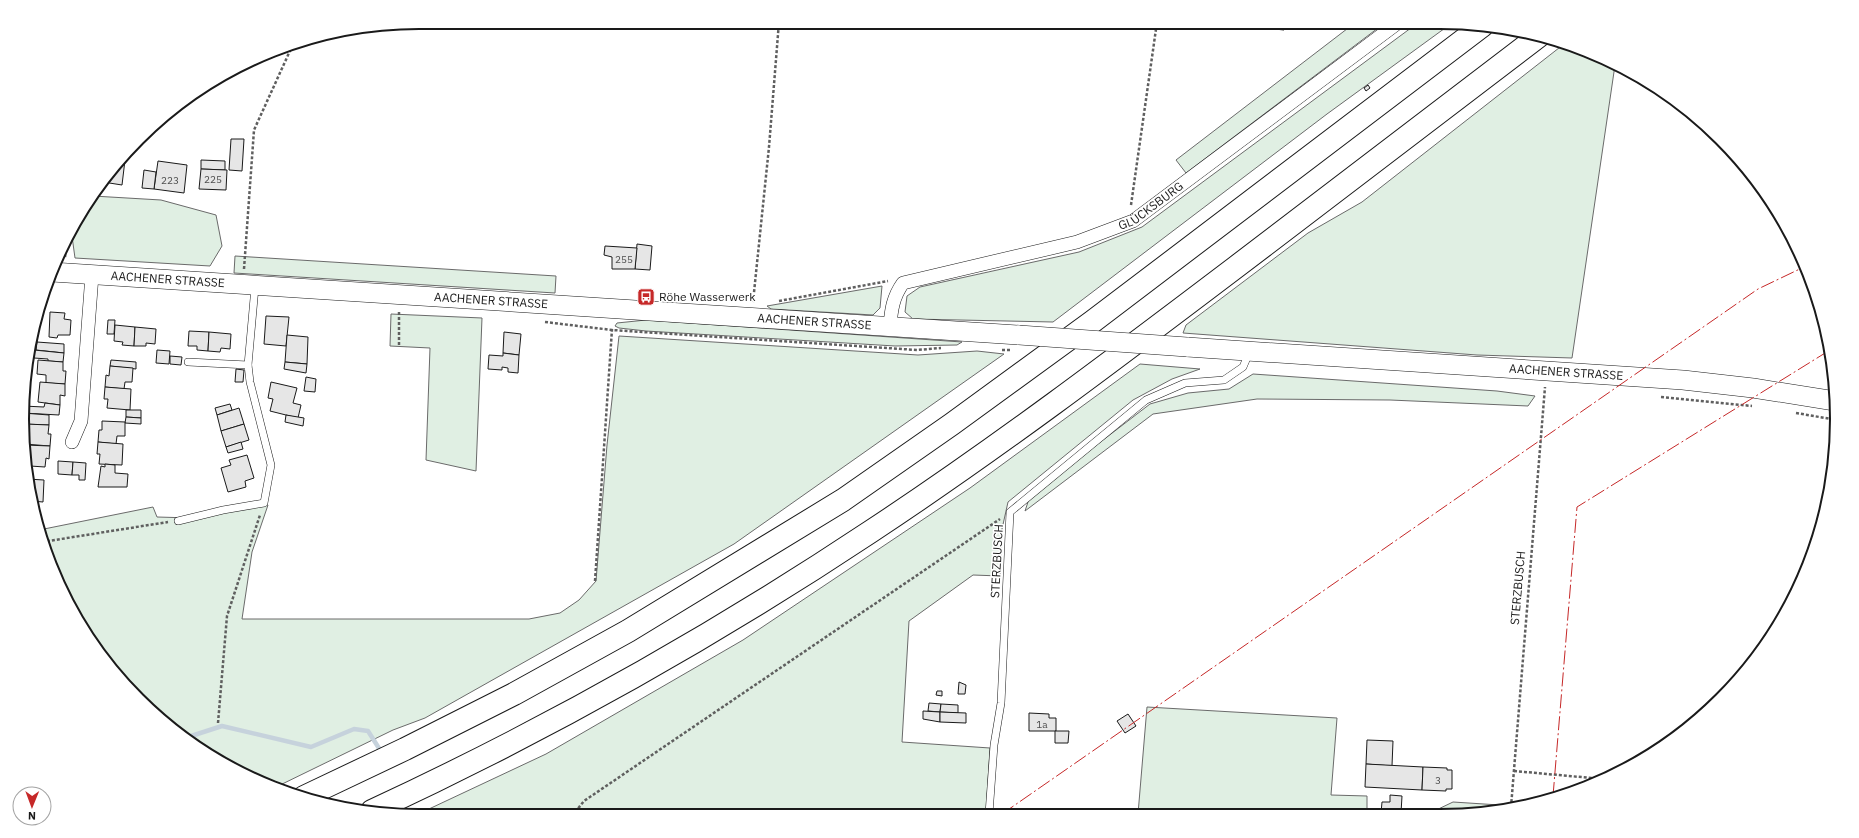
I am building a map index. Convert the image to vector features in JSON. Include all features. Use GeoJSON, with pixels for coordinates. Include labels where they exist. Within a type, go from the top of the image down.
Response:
{"type":"FeatureCollection","features":[{"type":"Feature","properties":{"kind":"highway"},"geometry":{"type":"LineString","coordinates":[[311,794],[405,749],[514,694],[628,631],[843,500],[952,424],[1092,322],[1476,31]]}},
{"type":"Feature","properties":{"kind":"highway"},"geometry":{"type":"LineString","coordinates":[[381,807],[427,786],[540,728],[656,663],[762,600],[870,532],[1116,358],[1533,40]]}},
{"type":"Feature","properties":{"kind":"main road","name":"AACHENER STRASSE"},"geometry":{"type":"LineString","coordinates":[[58,272],[249,285],[397,306],[615,309],[1019,335],[1296,354],[1545,380],[1698,382],[1753,388],[1829,400]]}},
{"type":"Feature","properties":{"kind":"street","name":"GLÜCKSBURG"},"geometry":{"type":"LineString","coordinates":[[903,282],[1077,242],[1133,222],[1390,29]]}},
{"type":"Feature","properties":{"kind":"street"},"geometry":{"type":"LineString","coordinates":[[72,442],[81,421],[92,275]]}},
{"type":"Feature","properties":{"kind":"street"},"geometry":{"type":"LineString","coordinates":[[890,327],[891,308],[895,293],[903,282]]}},
{"type":"Feature","properties":{"kind":"lane"},"geometry":{"type":"LineString","coordinates":[[178,521],[223,510],[264,503],[271,465],[250,382],[248,365],[249,285]]}},
{"type":"Feature","properties":{"kind":"lane","name":"STERZBUSCH"},"geometry":{"type":"LineString","coordinates":[[989,809],[994,745],[1001,703],[1010,512],[1146,400],[1185,382],[1224,380],[1243,367],[1250,351]]}},
{"type":"Feature","properties":{"kind":"lane"},"geometry":{"type":"LineString","coordinates":[[188,362],[248,365]]}},
{"type":"Feature","properties":{"kind":"path"},"geometry":{"type":"LineString","coordinates":[[753,302],[769,147],[778,29]]}},
{"type":"Feature","properties":{"kind":"path"},"geometry":{"type":"LineString","coordinates":[[1133,222],[1131,206],[1157,29]]}},
{"type":"Feature","properties":{"kind":"path"},"geometry":{"type":"LineString","coordinates":[[249,285],[254,130],[290,52]]}},
{"type":"Feature","properties":{"kind":"path"},"geometry":{"type":"LineString","coordinates":[[773,301],[786,301],[884,281],[903,282]]}},
{"type":"Feature","properties":{"kind":"path"},"geometry":{"type":"LineString","coordinates":[[746,301],[760,302]]}},
{"type":"Feature","properties":{"kind":"path"},"geometry":{"type":"LineString","coordinates":[[397,306],[407,313]]}},
{"type":"Feature","properties":{"kind":"path"},"geometry":{"type":"LineString","coordinates":[[397,306],[399,348]]}},
{"type":"Feature","properties":{"kind":"path"},"geometry":{"type":"LineString","coordinates":[[595,581],[612,330],[615,309]]}},
{"type":"Feature","properties":{"kind":"path"},"geometry":{"type":"LineString","coordinates":[[540,322],[563,326],[612,330],[916,350],[945,348]]}},
{"type":"Feature","properties":{"kind":"path"},"geometry":{"type":"LineString","coordinates":[[995,349],[1002,350]]}},
{"type":"Feature","properties":{"kind":"path"},"geometry":{"type":"LineString","coordinates":[[1536,388],[1545,380],[1552,389]]}},
{"type":"Feature","properties":{"kind":"path","name":"STERZBUSCH"},"geometry":{"type":"LineString","coordinates":[[1512,803],[1545,380]]}},
{"type":"Feature","properties":{"kind":"path"},"geometry":{"type":"LineString","coordinates":[[1656,396],[1757,407]]}},
{"type":"Feature","properties":{"kind":"path"},"geometry":{"type":"LineString","coordinates":[[1793,413],[1830,419]]}},
{"type":"Feature","properties":{"kind":"path"},"geometry":{"type":"LineString","coordinates":[[218,723],[227,616],[264,503]]}},
{"type":"Feature","properties":{"kind":"path"},"geometry":{"type":"LineString","coordinates":[[578,809],[584,802],[1010,512]]}},
{"type":"Feature","properties":{"kind":"path"},"geometry":{"type":"LineString","coordinates":[[49,541],[178,521]]}},
{"type":"Feature","properties":{"kind":"path"},"geometry":{"type":"LineString","coordinates":[[1514,770],[1590,779]]}},
{"type":"Feature","properties":{"kind":"green space"},"geometry":{"type":"Polygon","coordinates":[[[1347,29],[1377,29],[1186,173],[1176,160],[1347,29]]]}},
{"type":"Feature","properties":{"kind":"green space"},"geometry":{"type":"Polygon","coordinates":[[[1410,29],[1444,29],[1327,114],[1053,322],[913,319],[905,312],[907,296],[920,287],[1079,252],[1142,227],[1410,29]]]}},
{"type":"Feature","properties":{"kind":"green space"},"geometry":{"type":"Polygon","coordinates":[[[1559,48],[1614,70],[1572,358],[1477,355],[1183,333],[1186,325],[1308,233],[1362,202],[1559,48]]]}},
{"type":"Feature","properties":{"kind":"green space"},"geometry":{"type":"Polygon","coordinates":[[[99,196],[161,200],[216,215],[222,246],[210,266],[75,258],[73,240],[81,224],[99,196]]]}},
{"type":"Feature","properties":{"kind":"green space"},"geometry":{"type":"Polygon","coordinates":[[[235,256],[556,276],[555,293],[234,273],[235,256]]]}},
{"type":"Feature","properties":{"kind":"green space"},"geometry":{"type":"Polygon","coordinates":[[[882,286],[880,308],[873,315],[771,309],[767,306],[882,286]]]}},
{"type":"Feature","properties":{"kind":"green space"},"geometry":{"type":"Polygon","coordinates":[[[391,314],[482,318],[476,471],[426,460],[430,348],[390,346],[391,314]]]}},
{"type":"Feature","properties":{"kind":"green space"},"geometry":{"type":"Polygon","coordinates":[[[646,320],[962,342],[957,345],[895,346],[646,331],[619,328],[615,326],[617,323],[646,320]]]}},
{"type":"Feature","properties":{"kind":"green space"},"geometry":{"type":"Polygon","coordinates":[[[619,336],[918,355],[977,351],[1004,354],[734,544],[425,718],[393,730],[283,784],[247,769],[224,757],[182,728],[143,695],[110,656],[81,614],[59,568],[45,529],[153,507],[157,517],[192,518],[223,510],[268,505],[252,552],[242,619],[529,619],[560,613],[579,600],[596,581],[607,445],[619,336]]]}},
{"type":"Feature","properties":{"kind":"green space"},"geometry":{"type":"Polygon","coordinates":[[[1140,364],[1200,369],[1172,379],[1133,400],[1008,502],[1002,529],[1000,576],[973,575],[909,621],[902,742],[990,748],[986,809],[429,809],[546,754],[743,640],[970,488],[1140,364]]]}},
{"type":"Feature","properties":{"kind":"green space"},"geometry":{"type":"Polygon","coordinates":[[[1253,374],[1497,391],[1535,396],[1528,406],[1390,400],[1257,399],[1153,414],[1025,511],[1030,496],[1150,404],[1188,393],[1229,389],[1253,374]]]}},
{"type":"Feature","properties":{"kind":"green space"},"geometry":{"type":"Polygon","coordinates":[[[1147,707],[1337,718],[1331,795],[1367,796],[1367,809],[1138,809],[1147,707]]]}},
{"type":"Feature","properties":{"kind":"green space"},"geometry":{"type":"Polygon","coordinates":[[[1453,802],[1498,805],[1466,808],[1438,809],[1453,802]]]}},
{"type":"Feature","properties":{"kind":"building"},"geometry":{"type":"Polygon","coordinates":[[[1368,85],[1370,88],[1366,91],[1364,88],[1368,85]]]}},
{"type":"Feature","properties":{"kind":"building"},"geometry":{"type":"Polygon","coordinates":[[[231,139],[244,139],[242,171],[229,170],[231,139]]]}},
{"type":"Feature","properties":{"kind":"building"},"geometry":{"type":"Polygon","coordinates":[[[201,160],[225,161],[225,170],[201,169],[201,160]]]}},
{"type":"Feature","properties":{"kind":"building"},"geometry":{"type":"Polygon","coordinates":[[[158,161],[187,165],[184,193],[154,189],[158,161]]]}},
{"type":"Feature","properties":{"kind":"building"},"geometry":{"type":"Polygon","coordinates":[[[125,164],[122,185],[109,183],[125,164]]]}},
{"type":"Feature","properties":{"kind":"building"},"geometry":{"type":"Polygon","coordinates":[[[201,169],[227,170],[226,190],[199,189],[201,169]]]}},
{"type":"Feature","properties":{"kind":"building"},"geometry":{"type":"Polygon","coordinates":[[[144,170],[156,172],[154,189],[142,188],[144,170]]]}},
{"type":"Feature","properties":{"kind":"building"},"geometry":{"type":"Polygon","coordinates":[[[637,244],[652,246],[650,270],[635,269],[637,244]]]}},
{"type":"Feature","properties":{"kind":"building"},"geometry":{"type":"Polygon","coordinates":[[[605,246],[637,248],[635,269],[612,269],[612,257],[604,255],[605,246]]]}},
{"type":"Feature","properties":{"kind":"building"},"geometry":{"type":"Polygon","coordinates":[[[50,312],[65,313],[64,319],[71,320],[70,335],[58,335],[57,338],[49,337],[50,312]]]}},
{"type":"Feature","properties":{"kind":"building"},"geometry":{"type":"Polygon","coordinates":[[[266,316],[289,317],[286,346],[264,344],[266,316]]]}},
{"type":"Feature","properties":{"kind":"building"},"geometry":{"type":"Polygon","coordinates":[[[108,320],[115,320],[114,334],[107,334],[108,320]]]}},
{"type":"Feature","properties":{"kind":"building"},"geometry":{"type":"Polygon","coordinates":[[[115,325],[135,327],[134,346],[122,345],[123,342],[114,341],[115,325]]]}},
{"type":"Feature","properties":{"kind":"building"},"geometry":{"type":"Polygon","coordinates":[[[135,327],[156,329],[155,344],[146,343],[146,346],[134,346],[135,327]]]}},
{"type":"Feature","properties":{"kind":"building"},"geometry":{"type":"Polygon","coordinates":[[[189,331],[209,332],[208,351],[197,350],[197,346],[188,346],[189,331]]]}},
{"type":"Feature","properties":{"kind":"building"},"geometry":{"type":"Polygon","coordinates":[[[209,332],[231,334],[230,349],[221,348],[220,352],[208,351],[209,332]]]}},
{"type":"Feature","properties":{"kind":"building"},"geometry":{"type":"Polygon","coordinates":[[[504,332],[521,334],[519,355],[503,353],[504,332]]]}},
{"type":"Feature","properties":{"kind":"building"},"geometry":{"type":"Polygon","coordinates":[[[287,335],[308,337],[307,364],[285,362],[287,335]]]}},
{"type":"Feature","properties":{"kind":"building"},"geometry":{"type":"Polygon","coordinates":[[[37,342],[64,344],[64,353],[36,350],[37,342]]]}},
{"type":"Feature","properties":{"kind":"building"},"geometry":{"type":"Polygon","coordinates":[[[35,350],[64,353],[63,362],[34,358],[35,350]]]}},
{"type":"Feature","properties":{"kind":"building"},"geometry":{"type":"Polygon","coordinates":[[[157,350],[170,351],[169,364],[156,363],[157,350]]]}},
{"type":"Feature","properties":{"kind":"building"},"geometry":{"type":"Polygon","coordinates":[[[503,353],[519,355],[518,373],[508,372],[508,368],[502,367],[502,370],[488,369],[489,355],[503,356],[503,353]]]}},
{"type":"Feature","properties":{"kind":"building"},"geometry":{"type":"Polygon","coordinates":[[[170,356],[182,357],[181,365],[170,364],[170,356]]]}},
{"type":"Feature","properties":{"kind":"building"},"geometry":{"type":"Polygon","coordinates":[[[38,360],[63,362],[63,371],[66,371],[65,384],[46,383],[46,375],[37,374],[38,360]]]}},
{"type":"Feature","properties":{"kind":"building"},"geometry":{"type":"Polygon","coordinates":[[[111,360],[136,362],[136,369],[110,366],[111,360]]]}},
{"type":"Feature","properties":{"kind":"building"},"geometry":{"type":"Polygon","coordinates":[[[285,362],[307,364],[306,373],[284,369],[285,362]]]}},
{"type":"Feature","properties":{"kind":"building"},"geometry":{"type":"Polygon","coordinates":[[[110,366],[133,368],[132,382],[125,382],[124,389],[105,387],[106,375],[109,376],[110,366]]]}},
{"type":"Feature","properties":{"kind":"building"},"geometry":{"type":"Polygon","coordinates":[[[236,369],[244,370],[243,382],[235,382],[236,369]]]}},
{"type":"Feature","properties":{"kind":"building"},"geometry":{"type":"Polygon","coordinates":[[[306,377],[316,379],[315,392],[304,391],[306,377]]]}},
{"type":"Feature","properties":{"kind":"building"},"geometry":{"type":"Polygon","coordinates":[[[40,382],[65,384],[65,396],[60,395],[60,405],[38,402],[40,382]]]}},
{"type":"Feature","properties":{"kind":"building"},"geometry":{"type":"Polygon","coordinates":[[[271,382],[297,388],[293,403],[301,405],[298,418],[270,411],[273,399],[268,398],[271,382]]]}},
{"type":"Feature","properties":{"kind":"building"},"geometry":{"type":"Polygon","coordinates":[[[105,387],[131,389],[130,410],[107,408],[108,399],[104,399],[105,387]]]}},
{"type":"Feature","properties":{"kind":"building"},"geometry":{"type":"Polygon","coordinates":[[[45,403],[60,405],[59,415],[29,413],[29,406],[44,407],[45,403]]]}},
{"type":"Feature","properties":{"kind":"building"},"geometry":{"type":"Polygon","coordinates":[[[230,404],[232,410],[217,415],[215,408],[230,404]]]}},
{"type":"Feature","properties":{"kind":"building"},"geometry":{"type":"Polygon","coordinates":[[[239,408],[244,424],[221,431],[217,415],[239,408]]]}},
{"type":"Feature","properties":{"kind":"building"},"geometry":{"type":"Polygon","coordinates":[[[126,410],[141,410],[141,418],[126,417],[126,410]]]}},
{"type":"Feature","properties":{"kind":"building"},"geometry":{"type":"Polygon","coordinates":[[[29,413],[49,415],[49,425],[29,424],[29,413]]]}},
{"type":"Feature","properties":{"kind":"building"},"geometry":{"type":"Polygon","coordinates":[[[286,415],[304,418],[303,426],[285,422],[286,415]]]}},
{"type":"Feature","properties":{"kind":"building"},"geometry":{"type":"Polygon","coordinates":[[[126,417],[141,418],[141,424],[125,423],[126,417]]]}},
{"type":"Feature","properties":{"kind":"building"},"geometry":{"type":"Polygon","coordinates":[[[102,421],[125,422],[125,436],[117,436],[116,444],[98,442],[99,430],[102,430],[102,421]]]}},
{"type":"Feature","properties":{"kind":"building"},"geometry":{"type":"Polygon","coordinates":[[[29,424],[49,425],[48,434],[51,434],[50,446],[30,444],[29,424]]]}},
{"type":"Feature","properties":{"kind":"building"},"geometry":{"type":"Polygon","coordinates":[[[244,424],[249,440],[226,447],[221,431],[244,424]]]}},
{"type":"Feature","properties":{"kind":"building"},"geometry":{"type":"Polygon","coordinates":[[[98,442],[123,444],[122,465],[99,464],[100,454],[97,454],[98,442]]]}},
{"type":"Feature","properties":{"kind":"building"},"geometry":{"type":"Polygon","coordinates":[[[241,442],[243,449],[228,453],[226,447],[241,442]]]}},
{"type":"Feature","properties":{"kind":"building"},"geometry":{"type":"Polygon","coordinates":[[[30,445],[50,446],[49,459],[46,458],[45,467],[32,466],[30,445]]]}},
{"type":"Feature","properties":{"kind":"building"},"geometry":{"type":"Polygon","coordinates":[[[247,455],[254,478],[245,481],[246,487],[228,492],[221,468],[231,465],[229,460],[247,455]]]}},
{"type":"Feature","properties":{"kind":"building"},"geometry":{"type":"Polygon","coordinates":[[[58,461],[73,462],[72,475],[58,474],[58,461]]]}},
{"type":"Feature","properties":{"kind":"building"},"geometry":{"type":"Polygon","coordinates":[[[73,462],[86,463],[85,480],[79,480],[79,475],[72,475],[73,462]]]}},
{"type":"Feature","properties":{"kind":"building"},"geometry":{"type":"Polygon","coordinates":[[[105,464],[115,465],[115,473],[128,474],[127,487],[98,487],[101,466],[105,467],[105,464]]]}},
{"type":"Feature","properties":{"kind":"building"},"geometry":{"type":"Polygon","coordinates":[[[34,479],[44,480],[43,502],[38,502],[34,479]]]}},
{"type":"Feature","properties":{"kind":"building"},"geometry":{"type":"Polygon","coordinates":[[[959,682],[966,685],[965,694],[958,694],[959,682]]]}},
{"type":"Feature","properties":{"kind":"building"},"geometry":{"type":"Polygon","coordinates":[[[937,691],[942,691],[942,696],[936,695],[937,691]]]}},
{"type":"Feature","properties":{"kind":"building"},"geometry":{"type":"Polygon","coordinates":[[[929,703],[941,704],[940,712],[928,711],[929,703]]]}},
{"type":"Feature","properties":{"kind":"building"},"geometry":{"type":"Polygon","coordinates":[[[941,704],[958,705],[958,713],[940,712],[941,704]]]}},
{"type":"Feature","properties":{"kind":"building"},"geometry":{"type":"Polygon","coordinates":[[[923,711],[940,712],[940,722],[923,719],[923,711]]]}},
{"type":"Feature","properties":{"kind":"building"},"geometry":{"type":"Polygon","coordinates":[[[940,712],[966,713],[966,723],[940,722],[940,712]]]}},
{"type":"Feature","properties":{"kind":"building"},"geometry":{"type":"Polygon","coordinates":[[[1029,713],[1049,714],[1049,718],[1056,718],[1056,731],[1029,731],[1029,713]]]}},
{"type":"Feature","properties":{"kind":"building"},"geometry":{"type":"Polygon","coordinates":[[[1128,714],[1136,726],[1125,733],[1117,721],[1128,714]]]}},
{"type":"Feature","properties":{"kind":"building"},"geometry":{"type":"Polygon","coordinates":[[[1055,731],[1069,731],[1068,743],[1055,743],[1055,731]]]}},
{"type":"Feature","properties":{"kind":"building"},"geometry":{"type":"Polygon","coordinates":[[[1367,740],[1393,741],[1392,766],[1366,764],[1367,740]]]}},
{"type":"Feature","properties":{"kind":"building"},"geometry":{"type":"Polygon","coordinates":[[[1366,764],[1423,767],[1422,790],[1365,787],[1366,764]]]}},
{"type":"Feature","properties":{"kind":"building"},"geometry":{"type":"Polygon","coordinates":[[[1423,767],[1447,768],[1447,770],[1452,770],[1452,789],[1446,789],[1446,791],[1422,790],[1423,767]]]}},
{"type":"Feature","properties":{"kind":"building"},"geometry":{"type":"Polygon","coordinates":[[[1390,795],[1402,796],[1401,809],[1381,809],[1382,802],[1390,802],[1390,795]]]}},
{"type":"Feature","properties":{"kind":"waterway"},"geometry":{"type":"LineString","coordinates":[[192,736],[222,726],[311,747],[354,729],[368,731],[382,753]]}},
{"type":"Feature","properties":{"kind":"power"},"geometry":{"type":"LineString","coordinates":[[1009,809],[1758,289],[1800,269]]}},
{"type":"Feature","properties":{"kind":"power"},"geometry":{"type":"LineString","coordinates":[[1553,792],[1577,507],[1825,353]]}},
{"type":"Feature","properties":{"kind":"place","name":"Röhe Wasserwerk"},"geometry":{"type":"Point","coordinates":[646,297]}}]}
